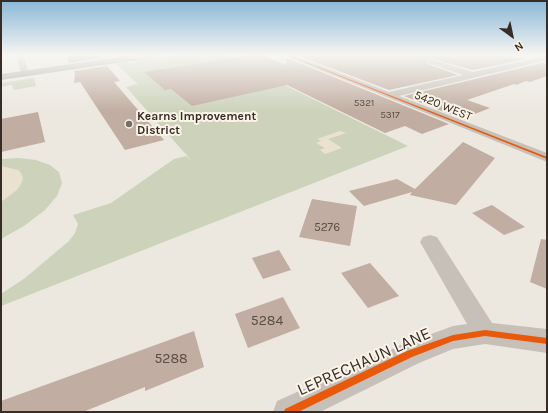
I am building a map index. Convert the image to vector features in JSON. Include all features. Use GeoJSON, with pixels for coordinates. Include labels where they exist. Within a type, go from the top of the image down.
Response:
{"type":"FeatureCollection","features":[{"type":"Feature","properties":{"kind":"main road"},"geometry":{"type":"LineString","coordinates":[[1,77],[23,74]]}},
{"type":"Feature","properties":{"kind":"street","name":"5420 WEST"},"geometry":{"type":"LineString","coordinates":[[338,74],[547,158]]}},
{"type":"Feature","properties":{"kind":"street"},"geometry":{"type":"LineString","coordinates":[[390,96],[476,74]]}},
{"type":"Feature","properties":{"kind":"street"},"geometry":{"type":"LineString","coordinates":[[430,242],[485,333]]}},
{"type":"Feature","properties":{"kind":"street","name":"LEPRECHAUN LANE"},"geometry":{"type":"LineString","coordinates":[[288,412],[410,354],[453,338],[485,333],[547,341]]}},
{"type":"Feature","properties":{"kind":"green space"},"geometry":{"type":"Polygon","coordinates":[[[127,74],[263,74],[408,146],[1,306],[1,294],[25,278],[69,241],[75,233],[78,224],[73,215],[111,203],[174,159],[186,156],[191,160],[126,87],[138,84],[127,74]]]}},
{"type":"Feature","properties":{"kind":"green space"},"geometry":{"type":"Polygon","coordinates":[[[34,78],[36,86],[14,90],[12,85],[1,87],[1,83],[34,78]]]}},
{"type":"Feature","properties":{"kind":"green space"},"geometry":{"type":"Polygon","coordinates":[[[18,158],[36,160],[50,165],[59,172],[62,183],[57,196],[45,210],[24,226],[1,239],[1,159],[18,158]]]}},
{"type":"Feature","properties":{"kind":"shaded area"},"geometry":{"type":"Polygon","coordinates":[[[340,131],[346,133],[328,139],[342,148],[325,154],[320,150],[325,148],[316,143],[321,141],[317,139],[340,131]]]}},
{"type":"Feature","properties":{"kind":"shaded area"},"geometry":{"type":"Polygon","coordinates":[[[1,166],[18,170],[23,178],[17,190],[1,202],[1,166]]]}},
{"type":"Feature","properties":{"kind":"building","name":"Kearns Improvement District"},"geometry":{"type":"Polygon","coordinates":[[[75,74],[114,74],[120,81],[114,82],[164,140],[125,150],[80,82],[74,83],[75,74]]]}},
{"type":"Feature","properties":{"kind":"building"},"geometry":{"type":"Polygon","coordinates":[[[147,74],[327,74],[449,124],[422,134],[405,126],[385,133],[287,85],[192,106],[171,89],[165,90],[147,74]]]}},
{"type":"Feature","properties":{"kind":"building"},"geometry":{"type":"Polygon","coordinates":[[[347,74],[456,74],[458,75],[389,90],[347,74]]]}},
{"type":"Feature","properties":{"kind":"building"},"geometry":{"type":"Polygon","coordinates":[[[495,74],[547,74],[547,76],[530,82],[526,81],[516,85],[514,84],[467,100],[490,108],[462,119],[404,96],[495,74]]]}},
{"type":"Feature","properties":{"kind":"building"},"geometry":{"type":"Polygon","coordinates":[[[38,112],[45,142],[1,152],[1,119],[38,112]]]}},
{"type":"Feature","properties":{"kind":"building"},"geometry":{"type":"Polygon","coordinates":[[[463,142],[495,158],[456,205],[410,195],[412,192],[364,206],[349,191],[397,179],[415,189],[463,142]]]}},
{"type":"Feature","properties":{"kind":"building"},"geometry":{"type":"Polygon","coordinates":[[[312,199],[357,206],[350,246],[299,237],[312,199]]]}},
{"type":"Feature","properties":{"kind":"building"},"geometry":{"type":"Polygon","coordinates":[[[492,205],[525,227],[504,235],[472,213],[492,205]]]}},
{"type":"Feature","properties":{"kind":"building"},"geometry":{"type":"Polygon","coordinates":[[[541,239],[547,240],[547,289],[530,282],[541,239]]]}},
{"type":"Feature","properties":{"kind":"building"},"geometry":{"type":"Polygon","coordinates":[[[279,250],[291,270],[263,279],[252,258],[279,250]]]}},
{"type":"Feature","properties":{"kind":"building"},"geometry":{"type":"Polygon","coordinates":[[[370,263],[399,296],[368,308],[341,273],[370,263]]]}},
{"type":"Feature","properties":{"kind":"building"},"geometry":{"type":"Polygon","coordinates":[[[283,297],[300,328],[248,348],[235,314],[283,297]]]}},
{"type":"Feature","properties":{"kind":"building"},"geometry":{"type":"Polygon","coordinates":[[[194,331],[204,367],[145,391],[145,387],[83,412],[1,412],[1,401],[194,331]]]}},
{"type":"Feature","properties":{"kind":"cycle path"},"geometry":{"type":"LineString","coordinates":[[336,74],[547,158]]}},
{"type":"Feature","properties":{"kind":"cycle path"},"geometry":{"type":"LineString","coordinates":[[288,412],[410,354],[453,338],[485,333],[547,341]]}},
{"type":"Feature","properties":{"kind":"place","name":"Kearns Improvement District"},"geometry":{"type":"Point","coordinates":[129,124]}}]}
